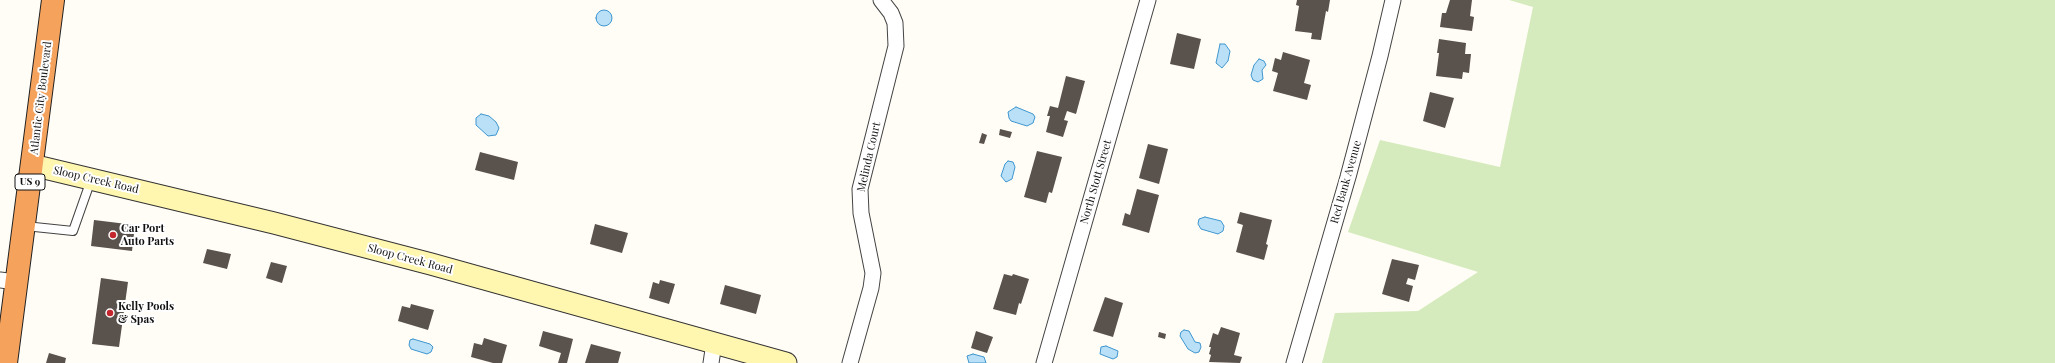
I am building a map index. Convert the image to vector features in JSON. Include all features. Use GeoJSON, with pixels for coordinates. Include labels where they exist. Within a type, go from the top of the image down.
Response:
{"type":"FeatureCollection","features":[{"type":"Feature","properties":{"kind":"highway","name":"Atlantic City Boulevard"},"geometry":{"type":"LineString","coordinates":[[5,351],[8,281],[24,226],[53,0]]}},
{"type":"Feature","properties":{"kind":"street","name":"Melinda Court"},"geometry":{"type":"LineString","coordinates":[[850,363],[871,288],[873,273],[861,213],[860,190],[896,46],[894,23],[890,13],[881,0]]}},
{"type":"Feature","properties":{"kind":"street","name":"North Stott Street"},"geometry":{"type":"LineString","coordinates":[[1044,363],[1148,0]]}},
{"type":"Feature","properties":{"kind":"street","name":"Red Bank Avenue"},"geometry":{"type":"LineString","coordinates":[[1294,363],[1348,177],[1393,0]]}},
{"type":"Feature","properties":{"kind":"street","name":"Sloop Creek Road"},"geometry":{"type":"LineString","coordinates":[[32,165],[274,223],[416,260],[712,353],[786,363]]}},
{"type":"Feature","properties":{"kind":"lane"},"geometry":{"type":"LineString","coordinates":[[24,226],[73,231],[92,179]]}},
{"type":"Feature","properties":{"kind":"green space"},"geometry":{"type":"Polygon","coordinates":[[[1509,0],[2055,0],[2055,363],[1322,363],[1335,313],[1418,311],[1478,272],[1348,232],[1380,140],[1500,167],[1533,7],[1509,0]]]}},
{"type":"Feature","properties":{"kind":"water"},"geometry":{"type":"Polygon","coordinates":[[[604,10],[610,12],[612,18],[610,24],[604,26],[598,24],[596,18],[598,12],[604,10]]]}},
{"type":"Feature","properties":{"kind":"water"},"geometry":{"type":"Polygon","coordinates":[[[1220,44],[1225,44],[1230,51],[1228,61],[1222,68],[1216,63],[1220,44]]]}},
{"type":"Feature","properties":{"kind":"water"},"geometry":{"type":"Polygon","coordinates":[[[1259,59],[1264,61],[1266,65],[1262,70],[1263,79],[1258,82],[1253,80],[1251,75],[1254,65],[1259,59]]]}},
{"type":"Feature","properties":{"kind":"water"},"geometry":{"type":"Polygon","coordinates":[[[1016,107],[1033,114],[1035,117],[1033,123],[1027,126],[1011,121],[1008,112],[1016,107]]]}},
{"type":"Feature","properties":{"kind":"water"},"geometry":{"type":"Polygon","coordinates":[[[481,114],[489,116],[496,122],[499,128],[496,135],[488,136],[476,125],[476,118],[481,114]]]}},
{"type":"Feature","properties":{"kind":"water"},"geometry":{"type":"Polygon","coordinates":[[[1008,161],[1013,162],[1015,167],[1012,179],[1006,182],[1001,176],[1005,164],[1008,161]]]}},
{"type":"Feature","properties":{"kind":"water"},"geometry":{"type":"Polygon","coordinates":[[[1205,217],[1221,221],[1224,226],[1223,231],[1218,234],[1201,229],[1198,224],[1199,219],[1205,217]]]}},
{"type":"Feature","properties":{"kind":"water"},"geometry":{"type":"Polygon","coordinates":[[[1184,330],[1189,331],[1195,342],[1200,343],[1201,347],[1199,352],[1195,353],[1188,349],[1180,336],[1181,332],[1184,330]]]}},
{"type":"Feature","properties":{"kind":"water"},"geometry":{"type":"Polygon","coordinates":[[[413,339],[430,344],[433,347],[431,352],[427,354],[411,349],[409,345],[410,340],[413,339]]]}},
{"type":"Feature","properties":{"kind":"water"},"geometry":{"type":"Polygon","coordinates":[[[1106,346],[1118,351],[1117,357],[1113,359],[1100,354],[1101,347],[1106,346]]]}},
{"type":"Feature","properties":{"kind":"water"},"geometry":{"type":"Polygon","coordinates":[[[973,354],[984,357],[986,363],[969,363],[967,356],[973,354]]]}},
{"type":"Feature","properties":{"kind":"building"},"geometry":{"type":"Polygon","coordinates":[[[1297,0],[1330,0],[1328,12],[1326,11],[1321,40],[1311,39],[1312,33],[1295,31],[1299,6],[1296,5],[1297,0]]]}},
{"type":"Feature","properties":{"kind":"building"},"geometry":{"type":"Polygon","coordinates":[[[1450,0],[1472,0],[1470,16],[1474,17],[1472,31],[1440,27],[1442,13],[1446,13],[1450,0]]]}},
{"type":"Feature","properties":{"kind":"building"},"geometry":{"type":"Polygon","coordinates":[[[1177,33],[1201,39],[1194,69],[1170,64],[1177,33]]]}},
{"type":"Feature","properties":{"kind":"building"},"geometry":{"type":"Polygon","coordinates":[[[1439,39],[1466,43],[1465,54],[1471,54],[1469,73],[1463,72],[1462,79],[1436,76],[1439,39]]]}},
{"type":"Feature","properties":{"kind":"building"},"geometry":{"type":"Polygon","coordinates":[[[1283,52],[1310,60],[1304,83],[1311,85],[1307,100],[1273,91],[1278,73],[1272,71],[1275,58],[1281,60],[1283,52]]]}},
{"type":"Feature","properties":{"kind":"building"},"geometry":{"type":"Polygon","coordinates":[[[1066,76],[1085,81],[1076,114],[1067,111],[1064,120],[1068,121],[1063,137],[1046,132],[1050,116],[1047,116],[1050,106],[1058,108],[1066,76]]]}},
{"type":"Feature","properties":{"kind":"building"},"geometry":{"type":"Polygon","coordinates":[[[1430,92],[1454,98],[1445,128],[1423,121],[1430,92]]]}},
{"type":"Feature","properties":{"kind":"building"},"geometry":{"type":"Polygon","coordinates":[[[1000,129],[1012,132],[1010,138],[999,135],[1000,129]]]}},
{"type":"Feature","properties":{"kind":"building"},"geometry":{"type":"Polygon","coordinates":[[[982,133],[987,135],[984,144],[979,143],[982,133]]]}},
{"type":"Feature","properties":{"kind":"building"},"geometry":{"type":"Polygon","coordinates":[[[1148,144],[1168,149],[1159,184],[1139,178],[1148,144]]]}},
{"type":"Feature","properties":{"kind":"building"},"geometry":{"type":"Polygon","coordinates":[[[1037,151],[1062,157],[1052,193],[1049,192],[1046,203],[1024,197],[1037,151]]]}},
{"type":"Feature","properties":{"kind":"building"},"geometry":{"type":"Polygon","coordinates":[[[480,152],[518,162],[514,180],[475,170],[480,152]]]}},
{"type":"Feature","properties":{"kind":"building"},"geometry":{"type":"Polygon","coordinates":[[[1137,189],[1159,195],[1149,233],[1122,225],[1125,213],[1130,215],[1137,189]]]}},
{"type":"Feature","properties":{"kind":"building"},"geometry":{"type":"Polygon","coordinates":[[[1240,212],[1272,220],[1264,260],[1236,252],[1243,225],[1237,223],[1240,212]]]}},
{"type":"Feature","properties":{"kind":"building","name":"Car Port Auto Parts"},"geometry":{"type":"Polygon","coordinates":[[[94,220],[135,225],[132,251],[91,246],[94,220]]]}},
{"type":"Feature","properties":{"kind":"building"},"geometry":{"type":"Polygon","coordinates":[[[595,224],[628,233],[622,253],[590,244],[595,224]]]}},
{"type":"Feature","properties":{"kind":"building"},"geometry":{"type":"Polygon","coordinates":[[[207,249],[231,254],[227,269],[203,263],[207,249]]]}},
{"type":"Feature","properties":{"kind":"building"},"geometry":{"type":"Polygon","coordinates":[[[1392,259],[1419,265],[1415,280],[1408,278],[1406,284],[1413,286],[1409,302],[1382,294],[1392,259]]]}},
{"type":"Feature","properties":{"kind":"building"},"geometry":{"type":"Polygon","coordinates":[[[271,262],[287,266],[282,283],[266,278],[271,262]]]}},
{"type":"Feature","properties":{"kind":"building"},"geometry":{"type":"Polygon","coordinates":[[[1004,274],[1012,276],[1013,274],[1029,279],[1021,304],[1019,303],[1016,315],[993,309],[1004,274]]]}},
{"type":"Feature","properties":{"kind":"building","name":"Kelly Pools & Spas"},"geometry":{"type":"Polygon","coordinates":[[[101,278],[128,282],[119,347],[92,344],[101,278]]]}},
{"type":"Feature","properties":{"kind":"building"},"geometry":{"type":"Polygon","coordinates":[[[660,280],[675,284],[669,304],[649,298],[653,282],[659,284],[660,280]]]}},
{"type":"Feature","properties":{"kind":"building"},"geometry":{"type":"Polygon","coordinates":[[[725,285],[761,295],[756,314],[720,304],[725,285]]]}},
{"type":"Feature","properties":{"kind":"building"},"geometry":{"type":"Polygon","coordinates":[[[1105,297],[1123,303],[1113,337],[1093,331],[1105,297]]]}},
{"type":"Feature","properties":{"kind":"building"},"geometry":{"type":"Polygon","coordinates":[[[411,304],[434,310],[428,330],[398,321],[402,306],[410,308],[411,304]]]}},
{"type":"Feature","properties":{"kind":"building"},"geometry":{"type":"Polygon","coordinates":[[[1221,327],[1240,333],[1234,355],[1242,357],[1240,363],[1209,362],[1211,347],[1209,347],[1213,333],[1218,335],[1221,327]]]}},
{"type":"Feature","properties":{"kind":"building"},"geometry":{"type":"Polygon","coordinates":[[[543,331],[573,339],[567,363],[558,363],[561,353],[539,346],[543,331]]]}},
{"type":"Feature","properties":{"kind":"building"},"geometry":{"type":"Polygon","coordinates":[[[976,331],[993,337],[987,353],[971,348],[976,331]]]}},
{"type":"Feature","properties":{"kind":"building"},"geometry":{"type":"Polygon","coordinates":[[[1159,332],[1166,334],[1165,339],[1158,337],[1159,332]]]}},
{"type":"Feature","properties":{"kind":"building"},"geometry":{"type":"Polygon","coordinates":[[[484,338],[507,345],[502,363],[493,363],[471,357],[474,343],[482,345],[484,338]]]}},
{"type":"Feature","properties":{"kind":"building"},"geometry":{"type":"Polygon","coordinates":[[[591,344],[621,352],[618,363],[585,363],[591,344]]]}},
{"type":"Feature","properties":{"kind":"building"},"geometry":{"type":"Polygon","coordinates":[[[49,353],[66,358],[65,363],[46,363],[49,353]]]}},
{"type":"Feature","properties":{"kind":"place","name":"Car Port Auto Parts"},"geometry":{"type":"Point","coordinates":[113,235]}},
{"type":"Feature","properties":{"kind":"place","name":"Kelly Pools & Spas"},"geometry":{"type":"Point","coordinates":[110,313]}}]}
